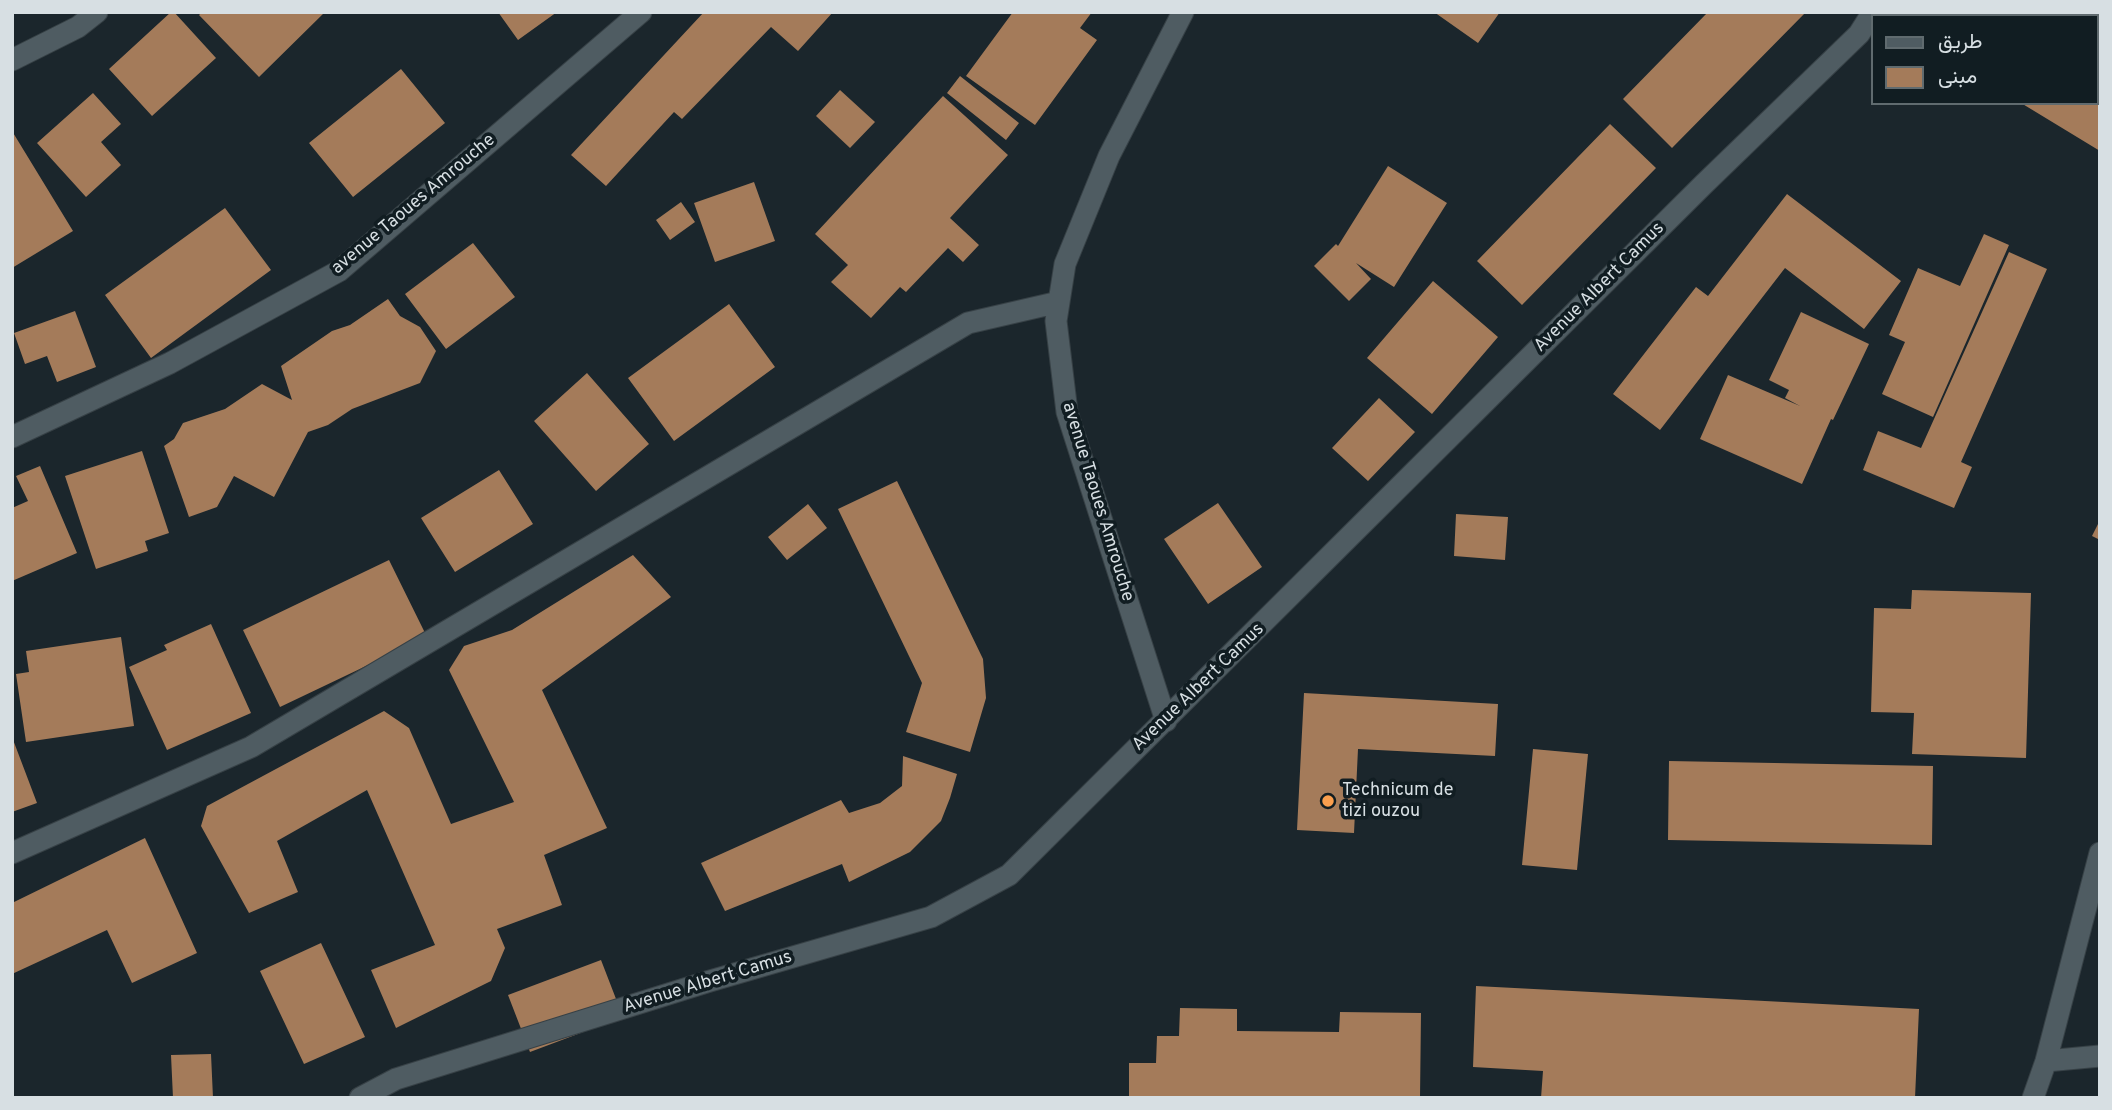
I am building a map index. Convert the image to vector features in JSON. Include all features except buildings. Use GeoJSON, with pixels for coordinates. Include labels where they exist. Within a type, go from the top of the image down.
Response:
{"type":"FeatureCollection","features":[{"type":"Feature","properties":{"kind":"street"},"geometry":{"type":"LineString","coordinates":[[12,60],[78,27],[97,12]]}},
{"type":"Feature","properties":{"kind":"street","name":"avenue Taoues Amrouche"},"geometry":{"type":"LineString","coordinates":[[12,437],[170,363],[339,271],[640,12]]}},
{"type":"Feature","properties":{"kind":"street","name":"avenue Taoues Amrouche"},"geometry":{"type":"LineString","coordinates":[[1166,721],[1067,412],[1056,321],[1065,264],[1108,156],[1183,12]]}},
{"type":"Feature","properties":{"kind":"street","name":"Avenue Albert Camus"},"geometry":{"type":"LineString","coordinates":[[360,1098],[409,1075],[710,981],[931,917],[1009,875],[1685,203],[1859,34],[1870,17]]}},
{"type":"Feature","properties":{"kind":"street"},"geometry":{"type":"LineString","coordinates":[[12,853],[251,747],[968,323],[1059,302]]}},
{"type":"Feature","properties":{"kind":"street"},"geometry":{"type":"LineString","coordinates":[[2033,1098],[2046,1061],[2100,853]]}},
{"type":"Feature","properties":{"kind":"street"},"geometry":{"type":"LineString","coordinates":[[2046,1061],[2100,1056]]}},
{"type":"Feature","properties":{"kind":"place","name":"Technicum de tizi ouzou"},"geometry":{"type":"Point","coordinates":[1328,801]}}]}
